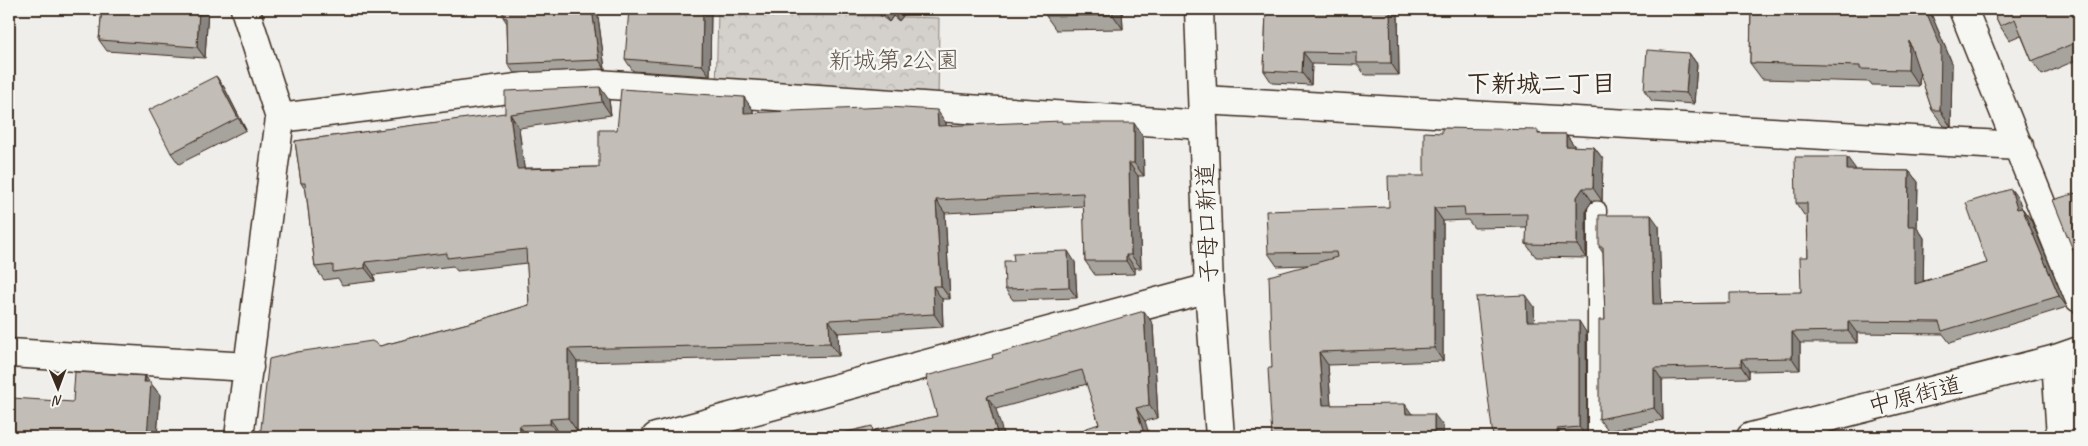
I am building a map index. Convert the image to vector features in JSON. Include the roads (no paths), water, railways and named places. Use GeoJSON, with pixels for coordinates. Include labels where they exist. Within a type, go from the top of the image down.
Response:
{"type":"FeatureCollection","features":[{"type":"Feature","properties":{"kind":"street"},"geometry":{"type":"LineString","coordinates":[[239,437],[280,118],[245,9]]}},
{"type":"Feature","properties":{"kind":"street","name":"子母口新道"},"geometry":{"type":"LineString","coordinates":[[1199,9],[1209,288],[1220,437]]}},
{"type":"Feature","properties":{"kind":"street"},"geometry":{"type":"LineString","coordinates":[[1963,9],[2079,298]]}},
{"type":"Feature","properties":{"kind":"street"},"geometry":{"type":"LineString","coordinates":[[280,118],[524,87],[598,84],[1203,112],[2019,146]]}},
{"type":"Feature","properties":{"kind":"street"},"geometry":{"type":"LineString","coordinates":[[656,437],[1209,288]]}},
{"type":"Feature","properties":{"kind":"street"},"geometry":{"type":"LineString","coordinates":[[9,353],[248,367]]}},
{"type":"Feature","properties":{"kind":"street"},"geometry":{"type":"LineString","coordinates":[[2061,437],[2068,355]]}},
{"type":"Feature","properties":{"kind":"street","name":"中原街道"},"geometry":{"type":"LineString","coordinates":[[1751,437],[2068,355]]}},
{"type":"Feature","properties":{"kind":"lane"},"geometry":{"type":"LineString","coordinates":[[1597,210],[1597,437]]}},
{"type":"Feature","properties":{"kind":"district","name":"下新城二丁目"},"geometry":{"type":"Point","coordinates":[1541,84]}},
{"type":"Feature","properties":{"kind":"park label","name":"新城第2公園"},"geometry":{"type":"Point","coordinates":[894,60]}}]}
